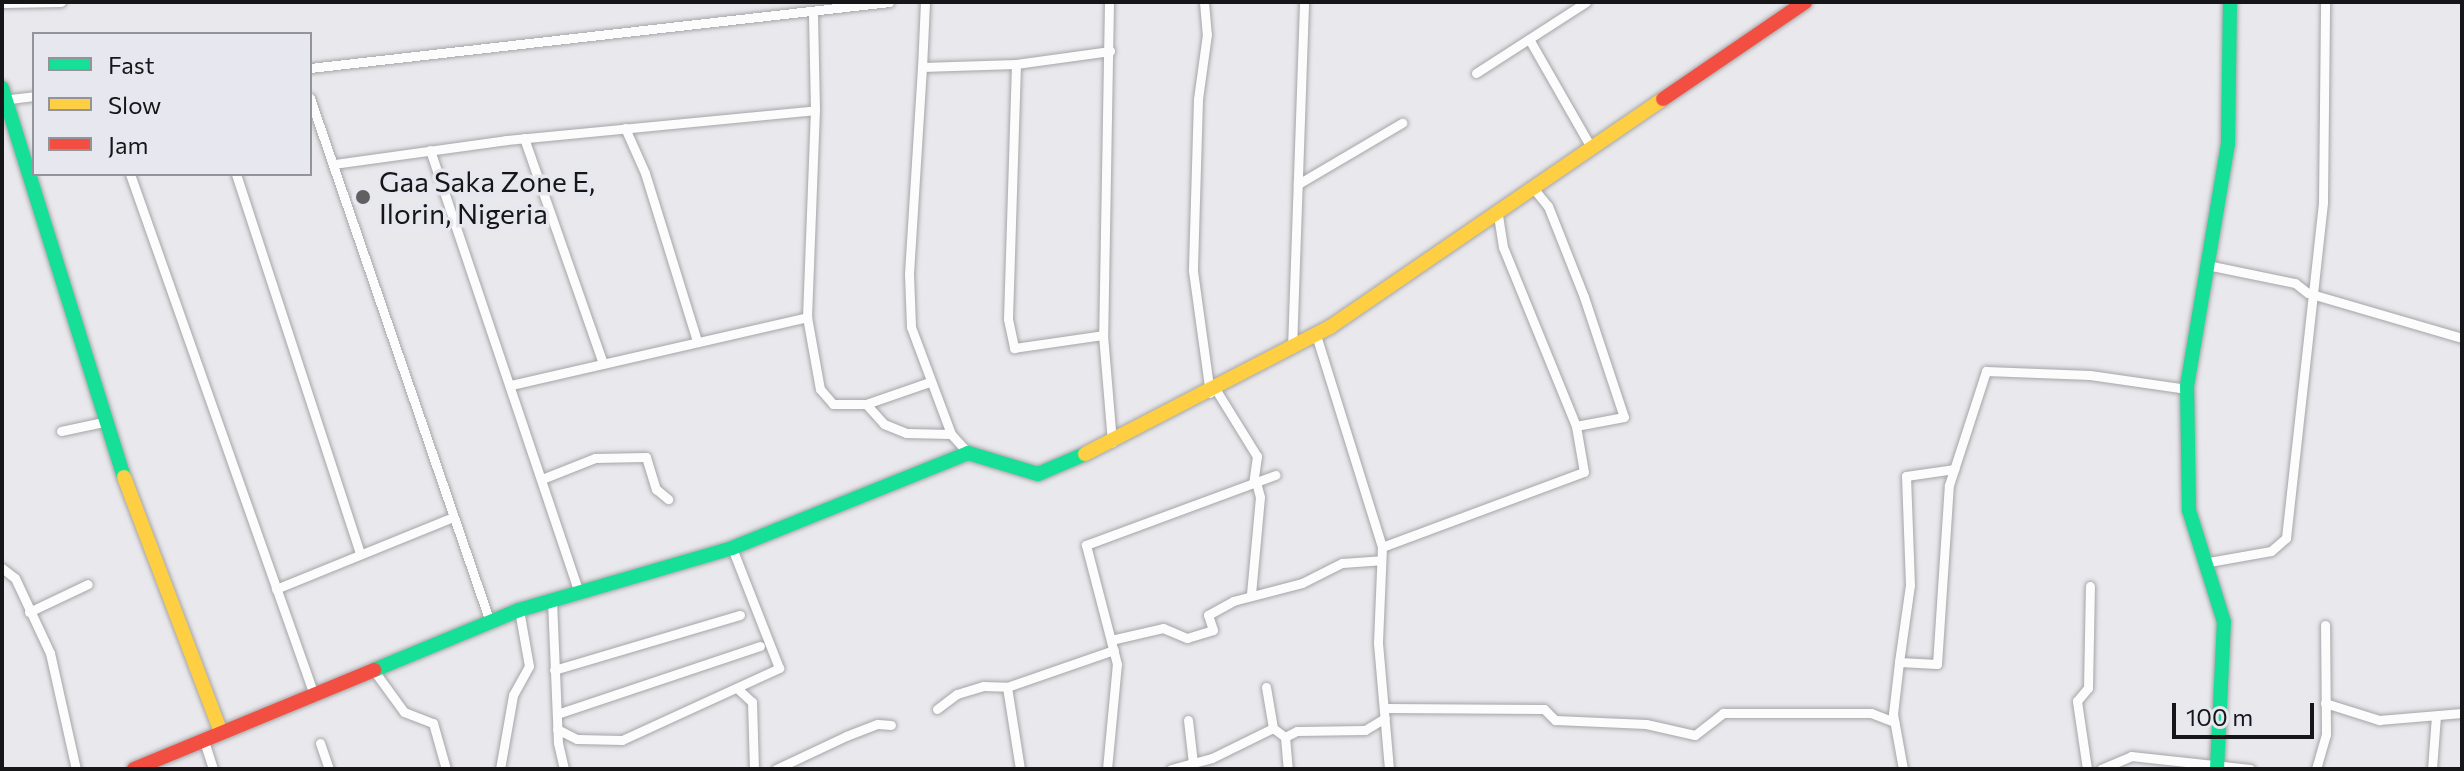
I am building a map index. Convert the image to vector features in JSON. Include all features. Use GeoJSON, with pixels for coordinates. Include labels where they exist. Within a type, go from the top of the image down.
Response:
{"type":"FeatureCollection","features":[{"type":"Feature","properties":{"kind":"street"},"geometry":{"type":"LineString","coordinates":[[2,3],[61,2]]}},
{"type":"Feature","properties":{"kind":"street"},"geometry":{"type":"LineString","coordinates":[[312,68],[889,2]]}},
{"type":"Feature","properties":{"kind":"street"},"geometry":{"type":"LineString","coordinates":[[925,2],[909,274],[911,327],[951,434],[968,453],[1038,474],[1112,443],[1316,335],[1498,214],[1805,2]]}},
{"type":"Feature","properties":{"kind":"street"},"geometry":{"type":"LineString","coordinates":[[1109,2],[1103,335],[1112,443]]}},
{"type":"Feature","properties":{"kind":"street"},"geometry":{"type":"LineString","coordinates":[[1204,2],[1207,34],[1198,99],[1193,271],[1213,391],[1257,456],[1255,483],[1260,497],[1251,594]]}},
{"type":"Feature","properties":{"kind":"street"},"geometry":{"type":"LineString","coordinates":[[1292,348],[1304,2]]}},
{"type":"Feature","properties":{"kind":"street"},"geometry":{"type":"LineString","coordinates":[[1476,73],[1586,2]]}},
{"type":"Feature","properties":{"kind":"street"},"geometry":{"type":"LineString","coordinates":[[2217,768],[2224,622],[2209,562],[2189,510],[2187,389],[2228,144],[2230,2]]}},
{"type":"Feature","properties":{"kind":"street"},"geometry":{"type":"LineString","coordinates":[[2209,562],[2271,551],[2286,538],[2323,202],[2325,2]]}},
{"type":"Feature","properties":{"kind":"street"},"geometry":{"type":"LineString","coordinates":[[813,11],[815,110],[807,317],[820,389],[833,404],[866,404],[880,395],[930,382]]}},
{"type":"Feature","properties":{"kind":"street"},"geometry":{"type":"LineString","coordinates":[[1529,39],[1592,149]]}},
{"type":"Feature","properties":{"kind":"street"},"geometry":{"type":"LineString","coordinates":[[922,67],[1016,64],[1110,51]]}},
{"type":"Feature","properties":{"kind":"street"},"geometry":{"type":"LineString","coordinates":[[1016,64],[1008,319],[1014,348],[1103,335]]}},
{"type":"Feature","properties":{"kind":"street"},"geometry":{"type":"LineString","coordinates":[[32,96],[3,95],[159,574],[220,730]]}},
{"type":"Feature","properties":{"kind":"street"},"geometry":{"type":"LineString","coordinates":[[312,104],[490,622]]}},
{"type":"Feature","properties":{"kind":"street"},"geometry":{"type":"LineString","coordinates":[[334,164],[524,138],[815,110]]}},
{"type":"Feature","properties":{"kind":"street"},"geometry":{"type":"LineString","coordinates":[[1298,184],[1402,123]]}},
{"type":"Feature","properties":{"kind":"street"},"geometry":{"type":"LineString","coordinates":[[625,128],[645,173],[697,341]]}},
{"type":"Feature","properties":{"kind":"street"},"geometry":{"type":"LineString","coordinates":[[524,138],[603,364]]}},
{"type":"Feature","properties":{"kind":"street"},"geometry":{"type":"LineString","coordinates":[[430,150],[578,591]]}},
{"type":"Feature","properties":{"kind":"street"},"geometry":{"type":"LineString","coordinates":[[131,176],[313,692]]}},
{"type":"Feature","properties":{"kind":"street"},"geometry":{"type":"LineString","coordinates":[[237,176],[360,554]]}},
{"type":"Feature","properties":{"kind":"street"},"geometry":{"type":"LineString","coordinates":[[1534,189],[1548,206],[1579,284],[1624,417],[1576,426]]}},
{"type":"Feature","properties":{"kind":"street"},"geometry":{"type":"LineString","coordinates":[[1382,547],[1584,472],[1576,426],[1503,247],[1498,214]]}},
{"type":"Feature","properties":{"kind":"street"},"geometry":{"type":"LineString","coordinates":[[2207,265],[2295,283],[2311,294],[2462,338]]}},
{"type":"Feature","properties":{"kind":"street"},"geometry":{"type":"LineString","coordinates":[[511,385],[807,317]]}},
{"type":"Feature","properties":{"kind":"street"},"geometry":{"type":"LineString","coordinates":[[1316,335],[1382,547],[1378,643],[1389,769]]}},
{"type":"Feature","properties":{"kind":"street"},"geometry":{"type":"LineString","coordinates":[[1899,662],[1937,664],[1954,469],[1986,371],[2090,375],[2187,389]]}},
{"type":"Feature","properties":{"kind":"street"},"geometry":{"type":"LineString","coordinates":[[866,404],[884,424],[906,433],[951,434]]}},
{"type":"Feature","properties":{"kind":"street"},"geometry":{"type":"LineString","coordinates":[[61,431],[108,421]]}},
{"type":"Feature","properties":{"kind":"street"},"geometry":{"type":"LineString","coordinates":[[134,769],[202,737],[519,610],[732,548],[968,453]]}},
{"type":"Feature","properties":{"kind":"street"},"geometry":{"type":"LineString","coordinates":[[542,479],[595,458],[646,457],[656,489],[668,499]]}},
{"type":"Feature","properties":{"kind":"street"},"geometry":{"type":"LineString","coordinates":[[1903,769],[1894,722],[1910,585],[1906,476],[1954,469]]}},
{"type":"Feature","properties":{"kind":"street"},"geometry":{"type":"LineString","coordinates":[[1107,769],[1112,645],[1086,545],[1275,475]]}},
{"type":"Feature","properties":{"kind":"street"},"geometry":{"type":"LineString","coordinates":[[276,589],[453,517]]}},
{"type":"Feature","properties":{"kind":"street"},"geometry":{"type":"LineString","coordinates":[[557,729],[577,739],[622,740],[779,668],[732,548]]}},
{"type":"Feature","properties":{"kind":"street"},"geometry":{"type":"LineString","coordinates":[[937,709],[957,694],[983,686],[1007,687],[1152,629],[1187,638],[1213,630],[1208,615],[1251,594],[1302,583],[1342,563],[1381,560]]}},
{"type":"Feature","properties":{"kind":"street"},"geometry":{"type":"LineString","coordinates":[[2,568],[15,578],[50,653],[76,769]]}},
{"type":"Feature","properties":{"kind":"street"},"geometry":{"type":"LineString","coordinates":[[29,612],[88,584]]}},
{"type":"Feature","properties":{"kind":"street"},"geometry":{"type":"LineString","coordinates":[[2087,769],[2077,701],[2088,688],[2090,586]]}},
{"type":"Feature","properties":{"kind":"street"},"geometry":{"type":"LineString","coordinates":[[552,600],[557,729],[564,769]]}},
{"type":"Feature","properties":{"kind":"street"},"geometry":{"type":"LineString","coordinates":[[500,769],[513,695],[529,666],[519,610]]}},
{"type":"Feature","properties":{"kind":"street"},"geometry":{"type":"LineString","coordinates":[[554,670],[740,615]]}},
{"type":"Feature","properties":{"kind":"street"},"geometry":{"type":"LineString","coordinates":[[2316,769],[2326,734],[2325,625]]}},
{"type":"Feature","properties":{"kind":"street"},"geometry":{"type":"LineString","coordinates":[[557,714],[760,646]]}},
{"type":"Feature","properties":{"kind":"street"},"geometry":{"type":"LineString","coordinates":[[372,668],[404,712],[433,723],[446,769]]}},
{"type":"Feature","properties":{"kind":"street"},"geometry":{"type":"LineString","coordinates":[[1007,687],[1020,769]]}},
{"type":"Feature","properties":{"kind":"street"},"geometry":{"type":"LineString","coordinates":[[1266,687],[1273,728],[1285,737],[1288,769]]}},
{"type":"Feature","properties":{"kind":"street"},"geometry":{"type":"LineString","coordinates":[[738,689],[752,702],[754,769]]}},
{"type":"Feature","properties":{"kind":"street"},"geometry":{"type":"LineString","coordinates":[[2325,703],[2379,720],[2462,713]]}},
{"type":"Feature","properties":{"kind":"street"},"geometry":{"type":"LineString","coordinates":[[1285,737],[1312,729],[1365,730],[1384,713],[1544,709],[1555,720],[1646,724],[1695,735],[1723,713],[1871,713],[1894,722]]}},
{"type":"Feature","properties":{"kind":"street"},"geometry":{"type":"LineString","coordinates":[[2432,769],[2436,716]]}},
{"type":"Feature","properties":{"kind":"street"},"geometry":{"type":"LineString","coordinates":[[1188,720],[1193,763]]}},
{"type":"Feature","properties":{"kind":"street"},"geometry":{"type":"LineString","coordinates":[[776,769],[846,736],[878,724],[891,725]]}},
{"type":"Feature","properties":{"kind":"street"},"geometry":{"type":"LineString","coordinates":[[1171,769],[1193,763],[1273,728]]}},
{"type":"Feature","properties":{"kind":"street"},"geometry":{"type":"LineString","coordinates":[[202,737],[213,769]]}},
{"type":"Feature","properties":{"kind":"street"},"geometry":{"type":"LineString","coordinates":[[320,743],[329,769]]}},
{"type":"Feature","properties":{"kind":"street"},"geometry":{"type":"LineString","coordinates":[[2101,769],[2131,756],[2217,768],[2230,764],[2250,769]]}},
{"type":"Feature","properties":{"kind":"traffic: fast"},"geometry":{"type":"LineString","coordinates":[[2217,769],[2224,622],[2189,510],[2187,386],[2228,144],[2230,2]]}},
{"type":"Feature","properties":{"kind":"traffic: fast"},"geometry":{"type":"LineString","coordinates":[[2,88],[124,477]]}},
{"type":"Feature","properties":{"kind":"traffic: fast"},"geometry":{"type":"LineString","coordinates":[[374,670],[519,610],[732,548],[968,453],[1038,474],[1085,454]]}},
{"type":"Feature","properties":{"kind":"traffic: slow"},"geometry":{"type":"LineString","coordinates":[[1085,454],[1330,327],[1663,99]]}},
{"type":"Feature","properties":{"kind":"traffic: slow"},"geometry":{"type":"LineString","coordinates":[[124,477],[220,730]]}},
{"type":"Feature","properties":{"kind":"traffic: jam"},"geometry":{"type":"LineString","coordinates":[[1663,99],[1805,2]]}},
{"type":"Feature","properties":{"kind":"traffic: jam"},"geometry":{"type":"LineString","coordinates":[[134,769],[374,670]]}},
{"type":"Feature","properties":{"kind":"place","name":"Gaa Saka Zone E, Ilorin, Nigeria"},"geometry":{"type":"Point","coordinates":[363,197]}}]}
